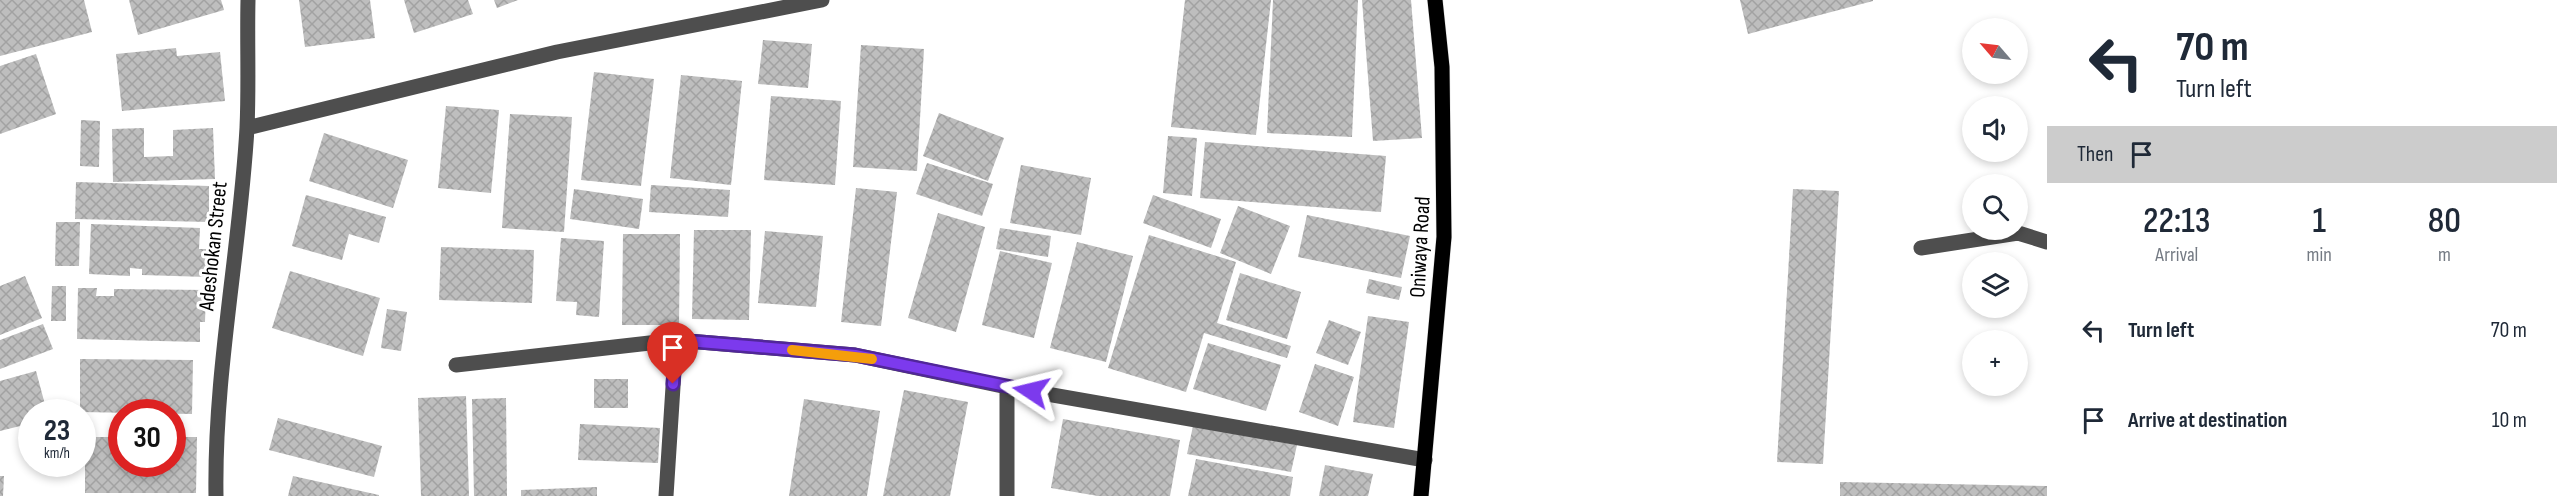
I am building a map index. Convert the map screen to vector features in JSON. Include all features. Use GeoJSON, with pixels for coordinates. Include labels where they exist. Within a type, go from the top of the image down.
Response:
{"type":"FeatureCollection","features":[{"type":"Feature","properties":{"kind":"main road","name":"Oniwaya Road"},"geometry":{"type":"LineString","coordinates":[[1421,496],[1444,237],[1442,67],[1435,0]]}},
{"type":"Feature","properties":{"kind":"street","name":"Adeshokan Street"},"geometry":{"type":"LineString","coordinates":[[216,496],[215,463],[222,364],[247,128],[248,0]]}},
{"type":"Feature","properties":{"kind":"street"},"geometry":{"type":"LineString","coordinates":[[247,128],[557,52],[822,0]]}},
{"type":"Feature","properties":{"kind":"street"},"geometry":{"type":"LineString","coordinates":[[1921,248],[2018,233],[2047,242]]}},
{"type":"Feature","properties":{"kind":"street"},"geometry":{"type":"LineString","coordinates":[[456,365],[676,340],[855,355],[1007,387],[1425,460]]}},
{"type":"Feature","properties":{"kind":"street"},"geometry":{"type":"LineString","coordinates":[[666,496],[676,340]]}},
{"type":"Feature","properties":{"kind":"street"},"geometry":{"type":"LineString","coordinates":[[1007,387],[1007,496]]}},
{"type":"Feature","properties":{"kind":"building"},"geometry":{"type":"Polygon","coordinates":[[[0,0],[84,0],[92,32],[0,56],[0,0]]]}},
{"type":"Feature","properties":{"kind":"building"},"geometry":{"type":"Polygon","coordinates":[[[129,0],[221,0],[224,10],[138,35],[129,0]]]}},
{"type":"Feature","properties":{"kind":"building"},"geometry":{"type":"Polygon","coordinates":[[[299,0],[370,0],[375,38],[305,47],[299,0]]]}},
{"type":"Feature","properties":{"kind":"building"},"geometry":{"type":"Polygon","coordinates":[[[404,0],[468,0],[473,14],[414,33],[404,0]]]}},
{"type":"Feature","properties":{"kind":"building"},"geometry":{"type":"Polygon","coordinates":[[[494,0],[518,0],[497,8],[494,0]]]}},
{"type":"Feature","properties":{"kind":"building"},"geometry":{"type":"Polygon","coordinates":[[[1185,0],[1271,0],[1256,135],[1171,127],[1185,0]]]}},
{"type":"Feature","properties":{"kind":"building"},"geometry":{"type":"Polygon","coordinates":[[[1273,0],[1358,0],[1352,137],[1267,133],[1273,0]]]}},
{"type":"Feature","properties":{"kind":"building"},"geometry":{"type":"Polygon","coordinates":[[[1362,0],[1411,0],[1422,138],[1373,141],[1362,0]]]}},
{"type":"Feature","properties":{"kind":"building"},"geometry":{"type":"Polygon","coordinates":[[[1740,0],[1873,0],[1873,1],[1748,34],[1740,0]]]}},
{"type":"Feature","properties":{"kind":"building"},"geometry":{"type":"Polygon","coordinates":[[[763,40],[812,44],[808,88],[758,84],[763,40]]]}},
{"type":"Feature","properties":{"kind":"building"},"geometry":{"type":"Polygon","coordinates":[[[861,45],[924,49],[917,171],[853,167],[861,45]]]}},
{"type":"Feature","properties":{"kind":"building"},"geometry":{"type":"Polygon","coordinates":[[[176,48],[177,56],[220,52],[225,101],[122,111],[116,54],[176,48]]]}},
{"type":"Feature","properties":{"kind":"building"},"geometry":{"type":"Polygon","coordinates":[[[36,54],[56,114],[0,134],[0,66],[36,54]]]}},
{"type":"Feature","properties":{"kind":"building"},"geometry":{"type":"Polygon","coordinates":[[[594,72],[654,79],[641,186],[581,180],[594,72]]]}},
{"type":"Feature","properties":{"kind":"building"},"geometry":{"type":"Polygon","coordinates":[[[681,75],[742,81],[731,185],[670,178],[681,75]]]}},
{"type":"Feature","properties":{"kind":"building"},"geometry":{"type":"Polygon","coordinates":[[[771,96],[841,101],[835,185],[764,180],[771,96]]]}},
{"type":"Feature","properties":{"kind":"building"},"geometry":{"type":"Polygon","coordinates":[[[446,106],[499,110],[491,193],[438,188],[446,106]]]}},
{"type":"Feature","properties":{"kind":"building"},"geometry":{"type":"Polygon","coordinates":[[[939,113],[1004,138],[988,181],[923,156],[939,113]]]}},
{"type":"Feature","properties":{"kind":"building"},"geometry":{"type":"Polygon","coordinates":[[[510,114],[572,117],[564,232],[502,228],[510,114]]]}},
{"type":"Feature","properties":{"kind":"building"},"geometry":{"type":"Polygon","coordinates":[[[81,120],[100,121],[99,167],[80,166],[81,120]]]}},
{"type":"Feature","properties":{"kind":"building"},"geometry":{"type":"Polygon","coordinates":[[[144,128],[144,157],[173,156],[173,130],[213,128],[215,179],[113,182],[112,129],[144,128]]]}},
{"type":"Feature","properties":{"kind":"building"},"geometry":{"type":"Polygon","coordinates":[[[324,133],[408,160],[393,208],[309,181],[324,133]]]}},
{"type":"Feature","properties":{"kind":"building"},"geometry":{"type":"Polygon","coordinates":[[[1168,136],[1197,138],[1192,196],[1163,193],[1168,136]]]}},
{"type":"Feature","properties":{"kind":"building"},"geometry":{"type":"Polygon","coordinates":[[[1205,142],[1386,156],[1381,212],[1200,198],[1205,142]]]}},
{"type":"Feature","properties":{"kind":"building"},"geometry":{"type":"Polygon","coordinates":[[[927,163],[993,184],[982,216],[916,194],[927,163]]]}},
{"type":"Feature","properties":{"kind":"building"},"geometry":{"type":"Polygon","coordinates":[[[1021,165],[1091,178],[1081,235],[1010,223],[1021,165]]]}},
{"type":"Feature","properties":{"kind":"building"},"geometry":{"type":"Polygon","coordinates":[[[76,182],[209,186],[209,222],[75,219],[76,182]]]}},
{"type":"Feature","properties":{"kind":"building"},"geometry":{"type":"Polygon","coordinates":[[[651,185],[730,190],[728,217],[649,212],[651,185]]]}},
{"type":"Feature","properties":{"kind":"building"},"geometry":{"type":"Polygon","coordinates":[[[856,188],[897,192],[881,326],[841,322],[856,188]]]}},
{"type":"Feature","properties":{"kind":"building"},"geometry":{"type":"Polygon","coordinates":[[[574,189],[643,199],[639,229],[570,219],[574,189]]]}},
{"type":"Feature","properties":{"kind":"building"},"geometry":{"type":"Polygon","coordinates":[[[1793,189],[1839,191],[1823,464],[1777,462],[1793,189]]]}},
{"type":"Feature","properties":{"kind":"building"},"geometry":{"type":"Polygon","coordinates":[[[306,195],[386,217],[379,243],[349,234],[342,260],[292,246],[306,195]]]}},
{"type":"Feature","properties":{"kind":"building"},"geometry":{"type":"Polygon","coordinates":[[[1153,195],[1221,219],[1211,248],[1143,223],[1153,195]]]}},
{"type":"Feature","properties":{"kind":"building"},"geometry":{"type":"Polygon","coordinates":[[[1238,206],[1290,226],[1271,274],[1220,253],[1238,206]]]}},
{"type":"Feature","properties":{"kind":"building"},"geometry":{"type":"Polygon","coordinates":[[[938,213],[985,227],[956,332],[908,318],[938,213]]]}},
{"type":"Feature","properties":{"kind":"building"},"geometry":{"type":"Polygon","coordinates":[[[1307,215],[1410,236],[1401,278],[1298,257],[1307,215]]]}},
{"type":"Feature","properties":{"kind":"building"},"geometry":{"type":"Polygon","coordinates":[[[56,222],[80,222],[79,266],[55,266],[56,222]]]}},
{"type":"Feature","properties":{"kind":"building"},"geometry":{"type":"Polygon","coordinates":[[[91,224],[200,228],[199,249],[208,249],[207,277],[142,275],[142,269],[130,268],[130,276],[89,274],[91,224]]]}},
{"type":"Feature","properties":{"kind":"building"},"geometry":{"type":"Polygon","coordinates":[[[1000,228],[1051,236],[1048,257],[996,249],[1000,228]]]}},
{"type":"Feature","properties":{"kind":"building"},"geometry":{"type":"Polygon","coordinates":[[[694,230],[751,230],[749,320],[692,319],[694,230]]]}},
{"type":"Feature","properties":{"kind":"building"},"geometry":{"type":"Polygon","coordinates":[[[765,231],[823,236],[816,307],[758,303],[765,231]]]}},
{"type":"Feature","properties":{"kind":"building"},"geometry":{"type":"Polygon","coordinates":[[[623,234],[680,234],[679,325],[622,325],[623,234]]]}},
{"type":"Feature","properties":{"kind":"building"},"geometry":{"type":"Polygon","coordinates":[[[1149,235],[1236,262],[1217,323],[1291,346],[1287,358],[1204,333],[1186,392],[1108,368],[1149,235]]]}},
{"type":"Feature","properties":{"kind":"building"},"geometry":{"type":"Polygon","coordinates":[[[561,238],[604,241],[599,317],[576,315],[577,302],[556,301],[561,238]]]}},
{"type":"Feature","properties":{"kind":"building"},"geometry":{"type":"Polygon","coordinates":[[[1077,242],[1133,256],[1106,362],[1050,348],[1077,242]]]}},
{"type":"Feature","properties":{"kind":"building"},"geometry":{"type":"Polygon","coordinates":[[[441,247],[534,250],[532,303],[439,300],[441,247]]]}},
{"type":"Feature","properties":{"kind":"building"},"geometry":{"type":"Polygon","coordinates":[[[1000,251],[1052,263],[1034,338],[982,325],[1000,251]]]}},
{"type":"Feature","properties":{"kind":"building"},"geometry":{"type":"Polygon","coordinates":[[[290,271],[380,298],[363,356],[272,328],[290,271]]]}},
{"type":"Feature","properties":{"kind":"building"},"geometry":{"type":"Polygon","coordinates":[[[1240,273],[1301,292],[1287,339],[1226,320],[1240,273]]]}},
{"type":"Feature","properties":{"kind":"building"},"geometry":{"type":"Polygon","coordinates":[[[25,276],[42,318],[0,335],[0,286],[25,276]]]}},
{"type":"Feature","properties":{"kind":"building"},"geometry":{"type":"Polygon","coordinates":[[[1369,279],[1402,287],[1399,300],[1366,293],[1369,279]]]}},
{"type":"Feature","properties":{"kind":"building"},"geometry":{"type":"Polygon","coordinates":[[[52,286],[66,286],[66,321],[51,321],[52,286]]]}},
{"type":"Feature","properties":{"kind":"building"},"geometry":{"type":"Polygon","coordinates":[[[78,288],[97,288],[96,296],[114,296],[114,289],[206,290],[205,322],[200,322],[200,342],[77,339],[78,288]]]}},
{"type":"Feature","properties":{"kind":"building"},"geometry":{"type":"Polygon","coordinates":[[[387,309],[407,312],[401,351],[381,348],[387,309]]]}},
{"type":"Feature","properties":{"kind":"building"},"geometry":{"type":"Polygon","coordinates":[[[1368,316],[1409,322],[1394,428],[1353,422],[1368,316]]]}},
{"type":"Feature","properties":{"kind":"building"},"geometry":{"type":"Polygon","coordinates":[[[1329,320],[1361,332],[1348,365],[1316,353],[1329,320]]]}},
{"type":"Feature","properties":{"kind":"building"},"geometry":{"type":"Polygon","coordinates":[[[43,324],[53,349],[0,369],[0,340],[43,324]]]}},
{"type":"Feature","properties":{"kind":"building"},"geometry":{"type":"Polygon","coordinates":[[[1208,343],[1281,365],[1266,411],[1193,389],[1208,343]]]}},
{"type":"Feature","properties":{"kind":"building"},"geometry":{"type":"Polygon","coordinates":[[[80,359],[193,360],[192,414],[186,414],[186,399],[108,399],[108,412],[96,412],[96,399],[80,399],[80,359]]]}},
{"type":"Feature","properties":{"kind":"building"},"geometry":{"type":"Polygon","coordinates":[[[1315,364],[1354,377],[1338,426],[1299,412],[1315,364]]]}},
{"type":"Feature","properties":{"kind":"building"},"geometry":{"type":"Polygon","coordinates":[[[36,371],[44,399],[18,399],[18,426],[0,431],[0,381],[36,371]]]}},
{"type":"Feature","properties":{"kind":"building"},"geometry":{"type":"Polygon","coordinates":[[[594,379],[628,379],[628,408],[594,408],[594,379]]]}},
{"type":"Feature","properties":{"kind":"building"},"geometry":{"type":"Polygon","coordinates":[[[904,390],[968,402],[950,496],[883,496],[904,390]]]}},
{"type":"Feature","properties":{"kind":"building"},"geometry":{"type":"Polygon","coordinates":[[[466,396],[469,496],[421,496],[418,398],[466,396]]]}},
{"type":"Feature","properties":{"kind":"building"},"geometry":{"type":"Polygon","coordinates":[[[506,398],[507,496],[474,496],[472,399],[506,398]]]}},
{"type":"Feature","properties":{"kind":"building"},"geometry":{"type":"Polygon","coordinates":[[[804,399],[880,411],[867,496],[789,496],[804,399]]]}},
{"type":"Feature","properties":{"kind":"building"},"geometry":{"type":"Polygon","coordinates":[[[278,418],[382,446],[374,477],[269,450],[278,418]]]}},
{"type":"Feature","properties":{"kind":"building"},"geometry":{"type":"Polygon","coordinates":[[[1063,419],[1180,440],[1170,496],[1098,496],[1051,488],[1063,419]]]}},
{"type":"Feature","properties":{"kind":"building"},"geometry":{"type":"Polygon","coordinates":[[[580,424],[660,428],[658,463],[578,460],[580,424]]]}},
{"type":"Feature","properties":{"kind":"building"},"geometry":{"type":"Polygon","coordinates":[[[1193,426],[1297,445],[1291,472],[1187,454],[1193,426]]]}},
{"type":"Feature","properties":{"kind":"building"},"geometry":{"type":"Polygon","coordinates":[[[96,437],[108,437],[108,477],[186,477],[186,437],[197,437],[196,493],[85,493],[85,477],[96,477],[96,437]]]}},
{"type":"Feature","properties":{"kind":"building"},"geometry":{"type":"Polygon","coordinates":[[[1196,459],[1293,477],[1290,496],[1188,496],[1196,459]]]}},
{"type":"Feature","properties":{"kind":"building"},"geometry":{"type":"Polygon","coordinates":[[[1325,465],[1373,474],[1368,496],[1319,496],[1325,465]]]}},
{"type":"Feature","properties":{"kind":"building"},"geometry":{"type":"Polygon","coordinates":[[[0,476],[4,476],[3,496],[0,496],[0,476]]]}},
{"type":"Feature","properties":{"kind":"building"},"geometry":{"type":"Polygon","coordinates":[[[293,476],[379,495],[379,496],[288,496],[293,476]]]}},
{"type":"Feature","properties":{"kind":"building"},"geometry":{"type":"Polygon","coordinates":[[[1840,482],[2047,486],[2047,496],[1840,496],[1840,482]]]}},
{"type":"Feature","properties":{"kind":"building"},"geometry":{"type":"Polygon","coordinates":[[[597,487],[597,496],[521,496],[521,490],[597,487]]]}},
{"type":"Feature","properties":{"kind":"slow traffic"},"geometry":{"type":"LineString","coordinates":[[792,350],[855,355],[872,359]]}},
{"type":"Feature","properties":{"kind":"route"},"geometry":{"type":"LineString","coordinates":[[673,384],[676,340],[855,355],[1031,391]]}}]}
